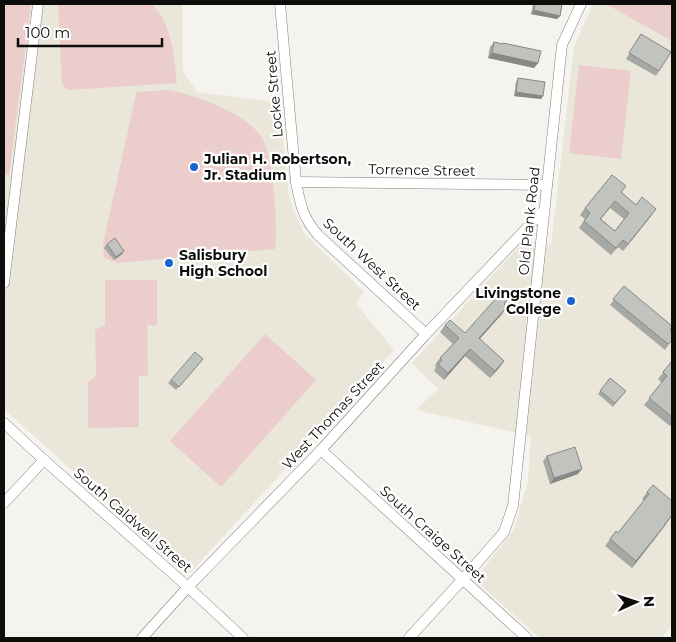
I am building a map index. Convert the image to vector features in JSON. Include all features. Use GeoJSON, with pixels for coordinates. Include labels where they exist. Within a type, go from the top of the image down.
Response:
{"type":"FeatureCollection","features":[{"type":"Feature","properties":{"kind":"street"},"geometry":{"type":"LineString","coordinates":[[4,283],[38,4]]}},
{"type":"Feature","properties":{"kind":"street","name":"Locke Street"},"geometry":{"type":"LineString","coordinates":[[280,4],[296,182]]}},
{"type":"Feature","properties":{"kind":"street","name":"Old Plank Road"},"geometry":{"type":"LineString","coordinates":[[409,638],[504,532],[513,506],[562,45],[580,4]]}},
{"type":"Feature","properties":{"kind":"street","name":"Torrence Street"},"geometry":{"type":"LineString","coordinates":[[296,182],[547,185]]}},
{"type":"Feature","properties":{"kind":"street","name":"South West Street"},"geometry":{"type":"LineString","coordinates":[[296,182],[300,206],[310,226],[426,334]]}},
{"type":"Feature","properties":{"kind":"street","name":"West Thomas Street"},"geometry":{"type":"LineString","coordinates":[[142,638],[188,587],[321,450],[426,334],[544,210]]}},
{"type":"Feature","properties":{"kind":"street","name":"South Caldwell Street"},"geometry":{"type":"LineString","coordinates":[[4,422],[243,638]]}},
{"type":"Feature","properties":{"kind":"street","name":"South Craige Street"},"geometry":{"type":"LineString","coordinates":[[321,450],[527,638]]}},
{"type":"Feature","properties":{"kind":"street"},"geometry":{"type":"LineString","coordinates":[[4,503],[44,460]]}},
{"type":"Feature","properties":{"kind":"shaded area","name":"Salisbury High School"},"geometry":{"type":"Polygon","coordinates":[[[4,4],[182,4],[183,71],[197,92],[280,103],[288,190],[292,206],[304,233],[364,292],[356,304],[394,350],[188,575],[4,409],[4,4]]]}},
{"type":"Feature","properties":{"kind":"shaded area"},"geometry":{"type":"Polygon","coordinates":[[[4,4],[31,4],[9,175],[4,175],[4,4]]]}},
{"type":"Feature","properties":{"kind":"shaded area"},"geometry":{"type":"Polygon","coordinates":[[[58,4],[152,4],[159,12],[168,31],[177,83],[68,90],[62,84],[58,4]]]}},
{"type":"Feature","properties":{"kind":"shaded area","name":"Livingstone College"},"geometry":{"type":"Polygon","coordinates":[[[593,4],[672,4],[672,625],[661,638],[540,638],[475,580],[514,529],[528,481],[531,436],[416,410],[438,389],[412,363],[524,241],[551,245],[574,47],[593,4]]]}},
{"type":"Feature","properties":{"kind":"shaded area"},"geometry":{"type":"Polygon","coordinates":[[[606,4],[672,4],[672,41],[606,4]]]}},
{"type":"Feature","properties":{"kind":"shaded area"},"geometry":{"type":"Polygon","coordinates":[[[579,65],[631,71],[621,159],[569,153],[579,65]]]}},
{"type":"Feature","properties":{"kind":"shaded area","name":"Julian H. Robertson, Jr. Stadium"},"geometry":{"type":"Polygon","coordinates":[[[168,90],[204,100],[231,112],[260,135],[265,144],[272,173],[276,224],[275,249],[117,263],[104,258],[103,244],[136,92],[168,90]]]}},
{"type":"Feature","properties":{"kind":"shaded area"},"geometry":{"type":"Polygon","coordinates":[[[105,280],[157,280],[157,325],[147,325],[148,376],[139,376],[139,427],[88,428],[88,382],[96,376],[95,330],[105,325],[105,280]]]}},
{"type":"Feature","properties":{"kind":"shaded area"},"geometry":{"type":"Polygon","coordinates":[[[265,334],[316,380],[221,487],[170,441],[265,334]]]}},
{"type":"Feature","properties":{"kind":"building"},"geometry":{"type":"Polygon","coordinates":[[[535,4],[562,4],[560,16],[534,10],[535,4]]]}},
{"type":"Feature","properties":{"kind":"building"},"geometry":{"type":"Polygon","coordinates":[[[641,34],[671,52],[659,71],[629,53],[641,34]]]}},
{"type":"Feature","properties":{"kind":"building"},"geometry":{"type":"Polygon","coordinates":[[[494,42],[541,51],[538,63],[492,53],[494,42]]]}},
{"type":"Feature","properties":{"kind":"building"},"geometry":{"type":"Polygon","coordinates":[[[518,78],[545,82],[543,96],[516,92],[518,78]]]}},
{"type":"Feature","properties":{"kind":"building"},"geometry":{"type":"Polygon","coordinates":[[[612,175],[626,186],[621,192],[636,205],[642,197],[656,209],[628,244],[623,240],[616,248],[584,221],[590,213],[585,208],[612,175]],[[615,201],[600,219],[615,231],[629,213],[615,201]]]}},
{"type":"Feature","properties":{"kind":"building"},"geometry":{"type":"Polygon","coordinates":[[[115,238],[124,251],[116,257],[107,244],[115,238]]]}},
{"type":"Feature","properties":{"kind":"building"},"geometry":{"type":"Polygon","coordinates":[[[624,286],[672,326],[670,330],[672,332],[672,340],[668,344],[613,299],[624,286]]]}},
{"type":"Feature","properties":{"kind":"building"},"geometry":{"type":"Polygon","coordinates":[[[500,294],[507,300],[504,304],[507,307],[479,338],[504,361],[495,371],[470,349],[448,373],[438,364],[442,360],[440,358],[459,338],[445,325],[450,320],[465,333],[500,294]]]}},
{"type":"Feature","properties":{"kind":"building"},"geometry":{"type":"Polygon","coordinates":[[[195,352],[203,359],[179,387],[171,380],[195,352]]]}},
{"type":"Feature","properties":{"kind":"building"},"geometry":{"type":"Polygon","coordinates":[[[672,361],[672,417],[649,398],[667,376],[663,372],[672,361]]]}},
{"type":"Feature","properties":{"kind":"building"},"geometry":{"type":"Polygon","coordinates":[[[610,378],[626,391],[615,403],[600,391],[610,378]]]}},
{"type":"Feature","properties":{"kind":"building"},"geometry":{"type":"Polygon","coordinates":[[[575,447],[582,469],[554,478],[547,456],[575,447]]]}},
{"type":"Feature","properties":{"kind":"building"},"geometry":{"type":"Polygon","coordinates":[[[653,485],[672,501],[672,515],[636,561],[610,539],[616,531],[618,533],[649,494],[647,492],[653,485]]]}},
{"type":"Feature","properties":{"kind":"place","name":"Julian H. Robertson, Jr. Stadium"},"geometry":{"type":"Point","coordinates":[194,167]}},
{"type":"Feature","properties":{"kind":"place","name":"Salisbury High School"},"geometry":{"type":"Point","coordinates":[169,263]}},
{"type":"Feature","properties":{"kind":"place","name":"Livingstone College"},"geometry":{"type":"Point","coordinates":[571,301]}}]}
